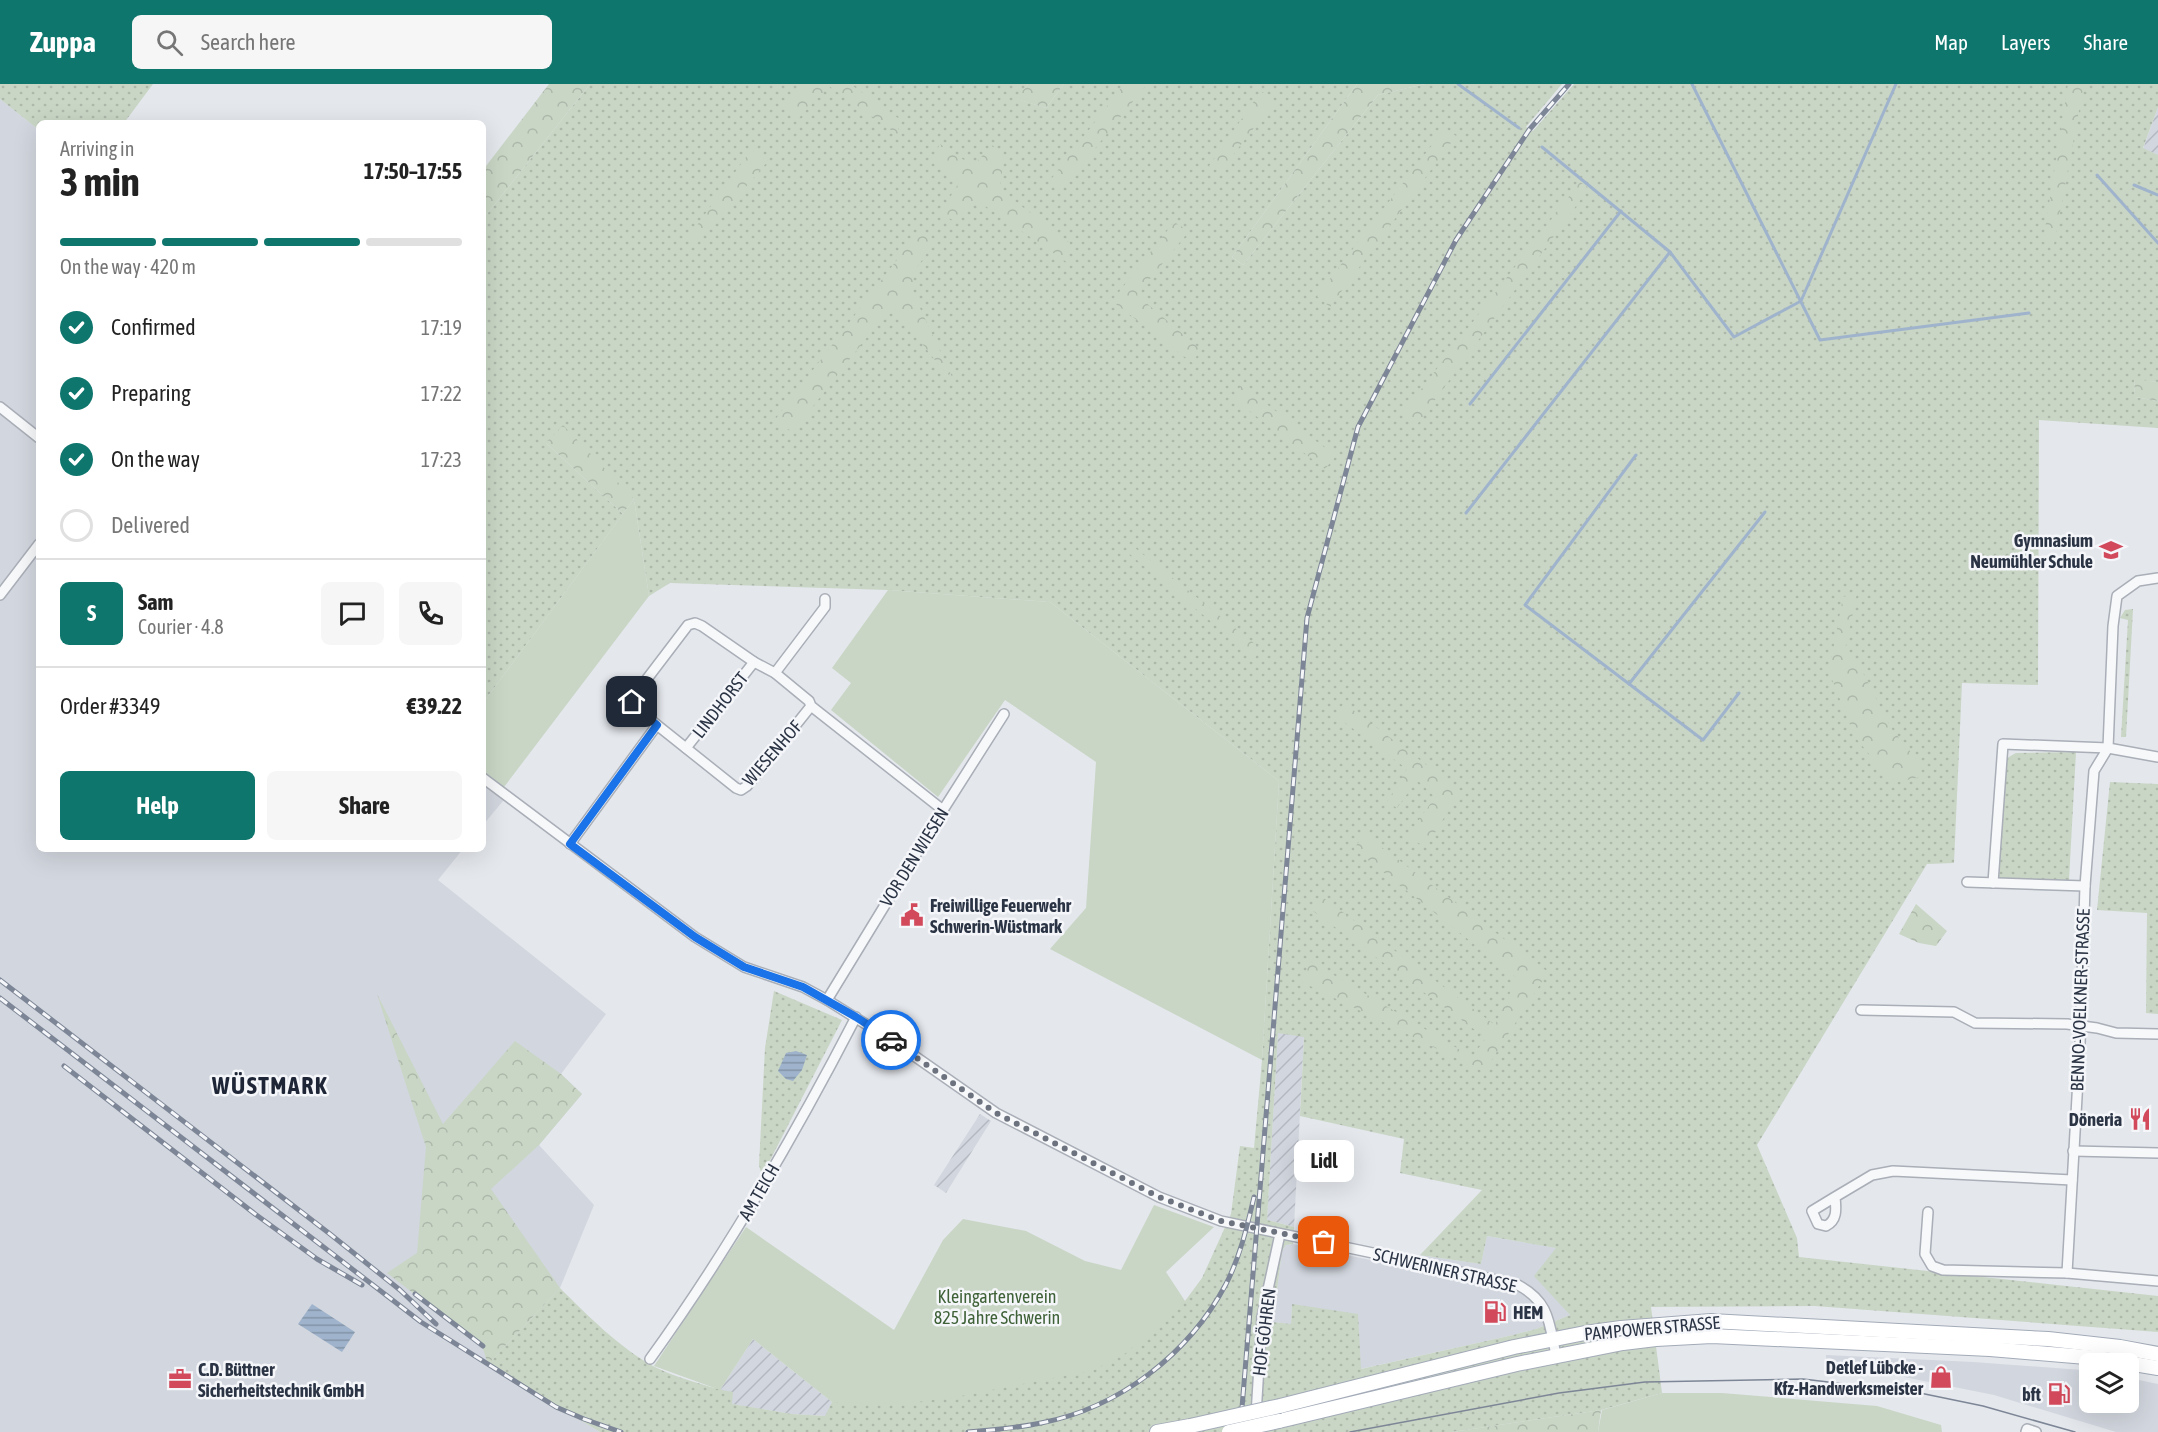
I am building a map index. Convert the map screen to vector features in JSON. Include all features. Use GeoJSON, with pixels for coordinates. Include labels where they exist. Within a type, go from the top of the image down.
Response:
{"type":"FeatureCollection","features":[{"type":"Feature","properties":{"kind":"main road","name":"PAMPOWER STRASSE"},"geometry":{"type":"LineString","coordinates":[[1157,1432],[1280,1406],[1552,1339],[1621,1328],[1711,1321],[2048,1339],[2120,1347],[2158,1354]]}},
{"type":"Feature","properties":{"kind":"main road","name":"PAMPOWER STRASSE"},"geometry":{"type":"LineString","coordinates":[[1229,1432],[1556,1355],[1623,1342],[1712,1336],[1990,1349],[2097,1358],[2158,1368]]}},
{"type":"Feature","properties":{"kind":"street"},"geometry":{"type":"LineString","coordinates":[[0,407],[36,436]]}},
{"type":"Feature","properties":{"kind":"street"},"geometry":{"type":"LineString","coordinates":[[0,595],[36,548]]}},
{"type":"Feature","properties":{"kind":"street"},"geometry":{"type":"LineString","coordinates":[[2108,748],[2116,596],[2138,581],[2158,578]]}},
{"type":"Feature","properties":{"kind":"street","name":"LINDHORST"},"geometry":{"type":"LineString","coordinates":[[775,673],[825,607],[825,599]]}},
{"type":"Feature","properties":{"kind":"street","name":"LINDHORST"},"geometry":{"type":"LineString","coordinates":[[657,725],[635,707],[632,702],[634,696],[688,625],[695,624],[702,626],[754,662],[775,673],[811,706]]}},
{"type":"Feature","properties":{"kind":"street","name":"LINDHORST"},"geometry":{"type":"LineString","coordinates":[[686,748],[754,662]]}},
{"type":"Feature","properties":{"kind":"street","name":"WIESENHOF"},"geometry":{"type":"LineString","coordinates":[[657,725],[741,790],[747,786],[811,706],[943,810]]}},
{"type":"Feature","properties":{"kind":"street","name":"VOR DEN WIESEN"},"geometry":{"type":"LineString","coordinates":[[827,1000],[1004,714]]}},
{"type":"Feature","properties":{"kind":"street"},"geometry":{"type":"LineString","coordinates":[[570,844],[657,725]]}},
{"type":"Feature","properties":{"kind":"street"},"geometry":{"type":"LineString","coordinates":[[1994,883],[2002,744],[2108,748],[2158,757]]}},
{"type":"Feature","properties":{"kind":"street","name":"BENNO-VOELKNER-STRASSE"},"geometry":{"type":"LineString","coordinates":[[2067,1273],[2085,886],[2094,771],[2108,748]]}},
{"type":"Feature","properties":{"kind":"street","name":"SCHWERINER STRASSE"},"geometry":{"type":"LineString","coordinates":[[486,780],[695,937],[744,967],[803,987],[827,1000],[856,1017],[996,1113],[1159,1197],[1221,1221],[1518,1285],[1532,1293],[1542,1305],[1556,1355]]}},
{"type":"Feature","properties":{"kind":"street"},"geometry":{"type":"LineString","coordinates":[[1967,882],[2085,886]]}},
{"type":"Feature","properties":{"kind":"street"},"geometry":{"type":"LineString","coordinates":[[1862,1010],[1954,1012],[1975,1023],[2067,1024],[2116,1033],[2158,1034]]}},
{"type":"Feature","properties":{"kind":"street","name":"AM TEICH"},"geometry":{"type":"LineString","coordinates":[[650,1359],[690,1302],[750,1208],[817,1092],[856,1017]]}},
{"type":"Feature","properties":{"kind":"street"},"geometry":{"type":"LineString","coordinates":[[2073,1150],[2158,1153]]}},
{"type":"Feature","properties":{"kind":"street"},"geometry":{"type":"LineString","coordinates":[[1835,1197],[1872,1175],[1893,1171],[2072,1180]]}},
{"type":"Feature","properties":{"kind":"street"},"geometry":{"type":"LineString","coordinates":[[1928,1212],[1925,1254],[1932,1266],[1943,1270],[2067,1273],[2158,1281]]}},
{"type":"Feature","properties":{"kind":"street","name":"HOF GÖHREN"},"geometry":{"type":"LineString","coordinates":[[1255,1432],[1262,1317],[1280,1234]]}},
{"type":"Feature","properties":{"kind":"street"},"geometry":{"type":"LineString","coordinates":[[2026,1432],[2027,1429],[2036,1432]]}},
{"type":"Feature","properties":{"kind":"shaded area"},"geometry":{"type":"Polygon","coordinates":[[[0,99],[36,128],[36,852],[461,852],[438,880],[606,1014],[561,1074],[582,1094],[539,1145],[594,1205],[560,1288],[488,1364],[600,1432],[0,1432],[0,99]]]}},
{"type":"Feature","properties":{"kind":"shaded area"},"geometry":{"type":"Polygon","coordinates":[[[2158,107],[2158,155],[2143,149],[2158,107]]]}},
{"type":"Feature","properties":{"kind":"shaded area"},"geometry":{"type":"Polygon","coordinates":[[[486,780],[501,791],[503,801],[486,821],[486,780]]]}},
{"type":"Feature","properties":{"kind":"shaded area"},"geometry":{"type":"Polygon","coordinates":[[[1278,1032],[1304,1036],[1294,1227],[1267,1220],[1278,1032]]]}},
{"type":"Feature","properties":{"kind":"shaded area"},"geometry":{"type":"Polygon","coordinates":[[[980,1114],[991,1121],[946,1193],[934,1185],[980,1114]]]}},
{"type":"Feature","properties":{"kind":"shaded area"},"geometry":{"type":"Polygon","coordinates":[[[1487,1236],[1557,1248],[1555,1297],[1570,1315],[1536,1329],[1513,1335],[1360,1369],[1292,1305],[1291,1324],[1273,1322],[1282,1251],[1286,1245],[1293,1244],[1414,1269],[1420,1255],[1481,1264],[1487,1236]]]}},
{"type":"Feature","properties":{"kind":"shaded area"},"geometry":{"type":"Polygon","coordinates":[[[753,1339],[832,1402],[826,1416],[792,1414],[731,1404],[720,1390],[753,1339]]]}},
{"type":"Feature","properties":{"kind":"shaded area"},"geometry":{"type":"Polygon","coordinates":[[[1826,1355],[2079,1370],[2079,1413],[2139,1413],[2139,1380],[2158,1384],[2158,1432],[2116,1432],[1994,1395],[1904,1377],[1826,1365],[1826,1355]]]}},
{"type":"Feature","properties":{"kind":"green space"},"geometry":{"type":"Polygon","coordinates":[[[0,84],[153,84],[126,120],[36,120],[36,128],[0,99],[0,84]]]}},
{"type":"Feature","properties":{"kind":"green space"},"geometry":{"type":"Polygon","coordinates":[[[549,84],[590,84],[486,215],[486,166],[549,84]]]}},
{"type":"Feature","properties":{"kind":"green space"},"geometry":{"type":"Polygon","coordinates":[[[590,84],[1028,84],[1017,99],[1046,108],[1064,84],[1357,84],[1232,257],[1243,265],[1378,95],[1425,84],[1562,84],[1526,127],[1533,131],[1574,84],[2158,84],[2158,107],[2143,148],[2158,155],[2158,382],[2134,380],[2135,397],[2158,401],[2158,428],[2039,420],[2038,685],[1962,683],[1954,863],[1927,864],[1757,1145],[1797,1238],[1799,1257],[2158,1296],[2158,1332],[1815,1306],[1651,1307],[1662,1393],[1601,1410],[1452,1432],[600,1432],[488,1364],[560,1288],[616,1341],[660,1370],[733,1392],[732,1404],[792,1414],[825,1416],[832,1402],[853,1401],[1185,1301],[1202,1278],[1231,1214],[1240,1146],[1254,1148],[1262,1060],[1279,781],[1050,602],[888,590],[670,583],[649,596],[634,499],[546,443],[623,514],[486,699],[486,215],[590,84]],[[1278,1033],[1267,1220],[1294,1227],[1293,1244],[1286,1245],[1282,1251],[1273,1322],[1291,1324],[1292,1304],[1358,1314],[1361,1369],[1513,1335],[1536,1329],[1570,1315],[1534,1276],[1556,1248],[1487,1236],[1481,1264],[1420,1255],[1482,1190],[1400,1173],[1404,1139],[1300,1116],[1304,1037],[1278,1033]]]}},
{"type":"Feature","properties":{"kind":"green space"},"geometry":{"type":"Polygon","coordinates":[[[802,84],[850,84],[898,118],[898,135],[829,86],[798,119],[784,109],[802,84]]]}},
{"type":"Feature","properties":{"kind":"green space"},"geometry":{"type":"Polygon","coordinates":[[[1028,84],[1064,84],[1046,108],[1016,99],[1028,84]]]}},
{"type":"Feature","properties":{"kind":"green space"},"geometry":{"type":"Polygon","coordinates":[[[1124,84],[1147,84],[1060,192],[1052,178],[1124,84]]]}},
{"type":"Feature","properties":{"kind":"green space"},"geometry":{"type":"Polygon","coordinates":[[[1357,84],[1425,84],[1378,95],[1243,265],[1232,257],[1357,84]]]}},
{"type":"Feature","properties":{"kind":"green space"},"geometry":{"type":"Polygon","coordinates":[[[2068,84],[2084,84],[2054,244],[2043,242],[2068,84]]]}},
{"type":"Feature","properties":{"kind":"green space"},"geometry":{"type":"Polygon","coordinates":[[[1261,91],[1275,101],[1222,169],[1209,166],[1261,91]]]}},
{"type":"Feature","properties":{"kind":"green space"},"geometry":{"type":"Polygon","coordinates":[[[1445,128],[1456,136],[1330,307],[1317,296],[1445,128]]]}},
{"type":"Feature","properties":{"kind":"green space"},"geometry":{"type":"Polygon","coordinates":[[[940,144],[973,166],[992,145],[1005,155],[999,189],[1070,243],[1068,263],[978,201],[955,221],[940,214],[958,184],[931,161],[940,144]]]}},
{"type":"Feature","properties":{"kind":"green space"},"geometry":{"type":"Polygon","coordinates":[[[751,150],[768,161],[695,246],[688,238],[751,150]]]}},
{"type":"Feature","properties":{"kind":"green space"},"geometry":{"type":"Polygon","coordinates":[[[1580,182],[1589,188],[1416,426],[1403,413],[1580,182]]]}},
{"type":"Feature","properties":{"kind":"green space"},"geometry":{"type":"Polygon","coordinates":[[[1174,222],[1189,231],[1137,295],[1199,348],[1194,364],[1112,301],[1174,222]]]}},
{"type":"Feature","properties":{"kind":"green space"},"geometry":{"type":"Polygon","coordinates":[[[919,231],[934,243],[913,273],[913,293],[953,379],[938,364],[892,305],[793,432],[774,421],[919,231]]]}},
{"type":"Feature","properties":{"kind":"green space"},"geometry":{"type":"Polygon","coordinates":[[[2134,379],[2158,382],[2158,401],[2135,397],[2134,379]]]}},
{"type":"Feature","properties":{"kind":"green space"},"geometry":{"type":"Polygon","coordinates":[[[1241,385],[1336,456],[1325,469],[1234,399],[1241,385]]]}},
{"type":"Feature","properties":{"kind":"green space"},"geometry":{"type":"Polygon","coordinates":[[[563,425],[634,499],[623,514],[546,443],[563,425]]]}},
{"type":"Feature","properties":{"kind":"green space"},"geometry":{"type":"Polygon","coordinates":[[[634,499],[649,596],[501,791],[486,780],[486,699],[634,499]]]}},
{"type":"Feature","properties":{"kind":"green space"},"geometry":{"type":"Polygon","coordinates":[[[1130,544],[1260,648],[1255,658],[1126,551],[1130,544]]]}},
{"type":"Feature","properties":{"kind":"green space"},"geometry":{"type":"Polygon","coordinates":[[[888,590],[1050,602],[1279,781],[1262,1060],[1050,949],[1086,908],[1096,762],[1005,700],[938,797],[831,710],[851,683],[832,668],[888,590]]]}},
{"type":"Feature","properties":{"kind":"green space"},"geometry":{"type":"Polygon","coordinates":[[[1857,593],[1845,649],[1860,667],[1891,728],[1919,762],[1921,777],[1893,783],[1855,737],[1829,672],[1843,597],[1857,593]]]}},
{"type":"Feature","properties":{"kind":"green space"},"geometry":{"type":"Polygon","coordinates":[[[2133,609],[2126,737],[2121,737],[2128,620],[2120,618],[2125,610],[2133,609]]]}},
{"type":"Feature","properties":{"kind":"green space"},"geometry":{"type":"Polygon","coordinates":[[[1344,703],[1461,791],[1426,847],[1407,837],[1435,797],[1417,780],[1397,808],[1387,802],[1407,769],[1336,716],[1344,703]]]}},
{"type":"Feature","properties":{"kind":"green space"},"geometry":{"type":"Polygon","coordinates":[[[2076,752],[2069,880],[1999,878],[2007,758],[2016,753],[2076,752]]]}},
{"type":"Feature","properties":{"kind":"green space"},"geometry":{"type":"Polygon","coordinates":[[[2110,782],[2158,784],[2158,1014],[2146,1013],[2147,913],[2097,910],[2110,782]]]}},
{"type":"Feature","properties":{"kind":"green space"},"geometry":{"type":"Polygon","coordinates":[[[1364,834],[1548,972],[1484,1072],[1302,982],[1310,961],[1472,1057],[1486,1038],[1313,911],[1321,896],[1495,1025],[1517,978],[1354,849],[1364,834]]]}},
{"type":"Feature","properties":{"kind":"green space"},"geometry":{"type":"Polygon","coordinates":[[[1916,904],[1947,931],[1936,946],[1919,943],[1899,934],[1916,904]]]}},
{"type":"Feature","properties":{"kind":"green space"},"geometry":{"type":"Polygon","coordinates":[[[774,991],[842,1020],[762,1176],[759,1165],[765,1048],[774,991]]]}},
{"type":"Feature","properties":{"kind":"green space"},"geometry":{"type":"Polygon","coordinates":[[[377,994],[443,1124],[515,1041],[561,1074],[582,1094],[539,1145],[491,1189],[560,1288],[488,1364],[482,1346],[387,1273],[417,1253],[426,1147],[377,994]]]}},
{"type":"Feature","properties":{"kind":"green space","name":"Kleingartenverein 825 Jahre Schwerin"},"geometry":{"type":"Polygon","coordinates":[[[1154,1205],[1214,1227],[1166,1272],[1185,1301],[1126,1353],[1094,1370],[961,1396],[903,1404],[832,1402],[753,1339],[720,1390],[654,1366],[746,1227],[894,1330],[943,1240],[963,1219],[1026,1231],[1085,1261],[1121,1270],[1154,1205]]]}},
{"type":"Feature","properties":{"kind":"green space"},"geometry":{"type":"Polygon","coordinates":[[[1662,1393],[1722,1393],[1877,1406],[1941,1425],[1942,1432],[1598,1432],[1602,1410],[1662,1393]]]}},
{"type":"Feature","properties":{"kind":"green space"},"geometry":{"type":"Polygon","coordinates":[[[1601,1410],[1598,1432],[1452,1432],[1601,1410]]]}},
{"type":"Feature","properties":{"kind":"water"},"geometry":{"type":"Polygon","coordinates":[[[796,1051],[807,1055],[802,1070],[793,1081],[786,1079],[778,1071],[786,1053],[796,1051]]]}},
{"type":"Feature","properties":{"kind":"water"},"geometry":{"type":"Polygon","coordinates":[[[312,1304],[355,1332],[342,1352],[298,1324],[312,1304]]]}},
{"type":"Feature","properties":{"kind":"waterway"},"geometry":{"type":"LineString","coordinates":[[1458,84],[1519,128]]}},
{"type":"Feature","properties":{"kind":"waterway"},"geometry":{"type":"LineString","coordinates":[[1692,84],[1820,340],[2029,313]]}},
{"type":"Feature","properties":{"kind":"waterway"},"geometry":{"type":"LineString","coordinates":[[1542,147],[1670,252],[1734,337],[1801,301],[1896,84]]}},
{"type":"Feature","properties":{"kind":"waterway"},"geometry":{"type":"LineString","coordinates":[[2097,175],[2158,243]]}},
{"type":"Feature","properties":{"kind":"waterway"},"geometry":{"type":"LineString","coordinates":[[2134,185],[2158,195]]}},
{"type":"Feature","properties":{"kind":"waterway"},"geometry":{"type":"LineString","coordinates":[[1470,404],[1621,211]]}},
{"type":"Feature","properties":{"kind":"waterway"},"geometry":{"type":"LineString","coordinates":[[1466,513],[1670,252]]}},
{"type":"Feature","properties":{"kind":"waterway"},"geometry":{"type":"LineString","coordinates":[[1636,455],[1525,605],[1703,740],[1739,693]]}},
{"type":"Feature","properties":{"kind":"waterway"},"geometry":{"type":"LineString","coordinates":[[1629,684],[1765,512]]}},
{"type":"Feature","properties":{"kind":"tram line"},"geometry":{"type":"LineString","coordinates":[[1350,1432],[1559,1393],[1645,1382],[1803,1379],[1920,1393],[1983,1406],[2075,1432]]}},
{"type":"Feature","properties":{"kind":"railway"},"geometry":{"type":"LineString","coordinates":[[1240,1432],[1307,618],[1358,427],[1456,240],[1529,130],[1569,84]]}},
{"type":"Feature","properties":{"kind":"railway"},"geometry":{"type":"LineString","coordinates":[[0,980],[330,1234],[400,1290],[436,1324]]}},
{"type":"Feature","properties":{"kind":"railway"},"geometry":{"type":"LineString","coordinates":[[0,998],[421,1322],[556,1407],[621,1432]]}},
{"type":"Feature","properties":{"kind":"railway"},"geometry":{"type":"LineString","coordinates":[[64,1066],[255,1214],[317,1259],[362,1285]]}},
{"type":"Feature","properties":{"kind":"railway"},"geometry":{"type":"LineString","coordinates":[[968,1432],[1023,1426],[1070,1416],[1098,1405],[1149,1374],[1172,1355],[1192,1333],[1211,1309],[1226,1284],[1239,1253],[1254,1197]]}},
{"type":"Feature","properties":{"kind":"railway"},"geometry":{"type":"LineString","coordinates":[[415,1294],[483,1346]]}},
{"type":"Feature","properties":{"kind":"way so far"},"geometry":{"type":"LineString","coordinates":[[891,1040],[996,1113],[1159,1197],[1221,1221],[1324,1242]]}},
{"type":"Feature","properties":{"kind":"place","name":"Gymnasium Neumühler Schule"},"geometry":{"type":"Point","coordinates":[2111,550]}},
{"type":"Feature","properties":{"kind":"place","name":"Freiwillige Feuerwehr Schwerin-Wüstmark"},"geometry":{"type":"Point","coordinates":[912,915]}},
{"type":"Feature","properties":{"kind":"place","name":"Döneria"},"geometry":{"type":"Point","coordinates":[2140,1119]}},
{"type":"Feature","properties":{"kind":"place","name":"Lidl"},"geometry":{"type":"Point","coordinates":[1324,1242]}},
{"type":"Feature","properties":{"kind":"place","name":"HEM"},"geometry":{"type":"Point","coordinates":[1495,1312]}},
{"type":"Feature","properties":{"kind":"place","name":"Detlef Lübcke - Kfz-Handwerksmeister"},"geometry":{"type":"Point","coordinates":[1941,1377]}},
{"type":"Feature","properties":{"kind":"place","name":"C.D. Büttner Sicherheitstechnik GmbH"},"geometry":{"type":"Point","coordinates":[180,1379]}},
{"type":"Feature","properties":{"kind":"place","name":"bft"},"geometry":{"type":"Point","coordinates":[2059,1394]}},
{"type":"Feature","properties":{"kind":"district","name":"WÜSTMARK"},"geometry":{"type":"Point","coordinates":[270,1085]}},
{"type":"Feature","properties":{"kind":"route"},"geometry":{"type":"LineString","coordinates":[[632,702],[657,725],[570,844],[695,937],[744,967],[803,987],[891,1040]]}}]}
